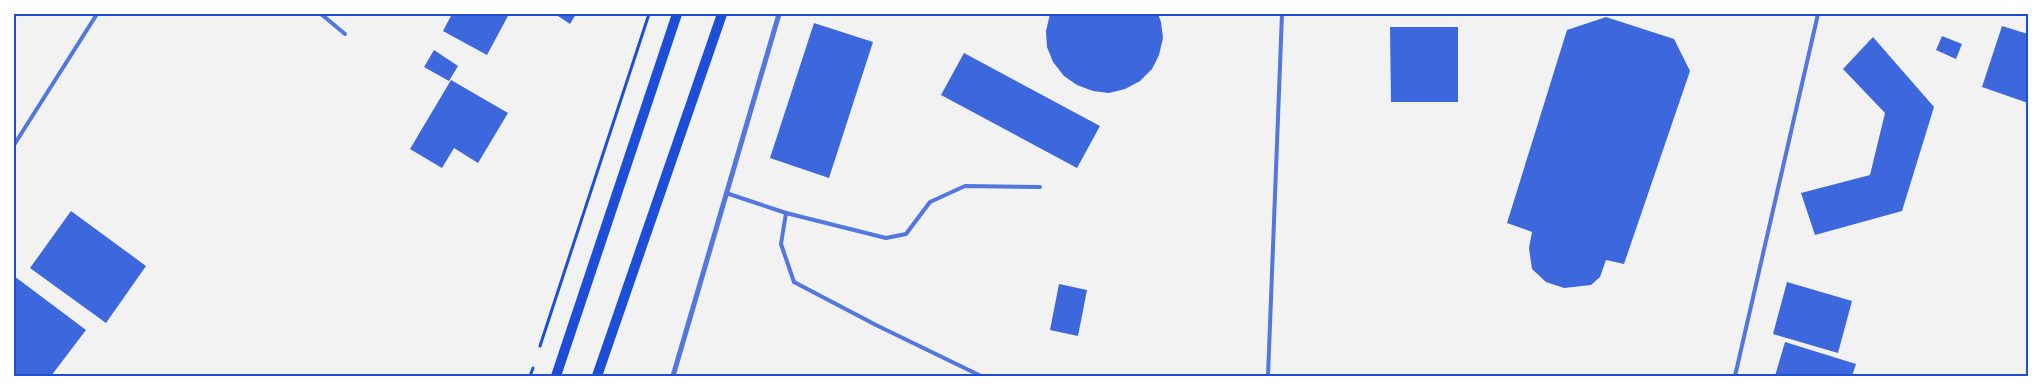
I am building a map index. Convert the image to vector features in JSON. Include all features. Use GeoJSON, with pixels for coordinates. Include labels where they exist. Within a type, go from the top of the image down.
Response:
{"type":"FeatureCollection","features":[{"type":"Feature","properties":{"kind":"main road"},"geometry":{"type":"LineString","coordinates":[[556,376],[677,14]]}},
{"type":"Feature","properties":{"kind":"main road"},"geometry":{"type":"LineString","coordinates":[[597,376],[722,14]]}},
{"type":"Feature","properties":{"kind":"street"},"geometry":{"type":"LineString","coordinates":[[673,376],[779,14]]}},
{"type":"Feature","properties":{"kind":"lane"},"geometry":{"type":"LineString","coordinates":[[14,144],[97,14]]}},
{"type":"Feature","properties":{"kind":"lane"},"geometry":{"type":"LineString","coordinates":[[321,14],[345,34]]}},
{"type":"Feature","properties":{"kind":"lane"},"geometry":{"type":"LineString","coordinates":[[1268,376],[1282,14]]}},
{"type":"Feature","properties":{"kind":"lane"},"geometry":{"type":"LineString","coordinates":[[1735,376],[1818,14]]}},
{"type":"Feature","properties":{"kind":"lane"},"geometry":{"type":"LineString","coordinates":[[726,193],[786,213],[886,238],[906,234],[930,202],[964,186],[1040,188]]}},
{"type":"Feature","properties":{"kind":"lane"},"geometry":{"type":"LineString","coordinates":[[786,213],[781,244],[794,282],[876,325],[981,376]]}},
{"type":"Feature","properties":{"kind":"path"},"geometry":{"type":"LineString","coordinates":[[539,349],[649,14]]}},
{"type":"Feature","properties":{"kind":"path"},"geometry":{"type":"LineString","coordinates":[[530,376],[533,367]]}},
{"type":"Feature","properties":{"kind":"building"},"geometry":{"type":"Polygon","coordinates":[[[452,14],[509,14],[487,55],[443,31],[452,14]]]}},
{"type":"Feature","properties":{"kind":"building"},"geometry":{"type":"Polygon","coordinates":[[[555,14],[576,14],[570,24],[555,14]]]}},
{"type":"Feature","properties":{"kind":"building"},"geometry":{"type":"Polygon","coordinates":[[[1050,14],[1158,14],[1163,38],[1159,55],[1152,69],[1140,81],[1125,89],[1109,93],[1093,91],[1077,85],[1064,76],[1053,62],[1047,47],[1046,31],[1050,14]]]}},
{"type":"Feature","properties":{"kind":"building"},"geometry":{"type":"Polygon","coordinates":[[[1606,17],[1674,39],[1690,71],[1624,264],[1606,260],[1600,277],[1591,285],[1564,288],[1546,282],[1532,269],[1529,248],[1532,232],[1507,223],[1567,30],[1606,17]]]}},
{"type":"Feature","properties":{"kind":"building"},"geometry":{"type":"Polygon","coordinates":[[[814,23],[873,42],[829,178],[770,158],[814,23]]]}},
{"type":"Feature","properties":{"kind":"building"},"geometry":{"type":"Polygon","coordinates":[[[2002,26],[2028,34],[2028,103],[1982,87],[2002,26]]]}},
{"type":"Feature","properties":{"kind":"building"},"geometry":{"type":"Polygon","coordinates":[[[1390,27],[1458,27],[1458,102],[1391,102],[1390,27]]]}},
{"type":"Feature","properties":{"kind":"building"},"geometry":{"type":"Polygon","coordinates":[[[1942,36],[1962,44],[1956,59],[1936,50],[1942,36]]]}},
{"type":"Feature","properties":{"kind":"building"},"geometry":{"type":"Polygon","coordinates":[[[1873,37],[1934,107],[1902,211],[1815,235],[1801,193],[1870,175],[1885,113],[1843,69],[1873,37]]]}},
{"type":"Feature","properties":{"kind":"building"},"geometry":{"type":"Polygon","coordinates":[[[434,50],[458,66],[449,81],[424,67],[434,50]]]}},
{"type":"Feature","properties":{"kind":"building"},"geometry":{"type":"Polygon","coordinates":[[[964,53],[1100,126],[1077,168],[941,95],[964,53]]]}},
{"type":"Feature","properties":{"kind":"building"},"geometry":{"type":"Polygon","coordinates":[[[451,80],[508,113],[478,163],[454,148],[442,168],[410,149],[451,80]]]}},
{"type":"Feature","properties":{"kind":"building"},"geometry":{"type":"Polygon","coordinates":[[[71,211],[146,266],[106,323],[30,268],[71,211]]]}},
{"type":"Feature","properties":{"kind":"building"},"geometry":{"type":"Polygon","coordinates":[[[14,276],[86,330],[51,376],[14,376],[14,276]]]}},
{"type":"Feature","properties":{"kind":"building"},"geometry":{"type":"Polygon","coordinates":[[[1787,282],[1852,301],[1838,353],[1773,334],[1787,282]]]}},
{"type":"Feature","properties":{"kind":"building"},"geometry":{"type":"Polygon","coordinates":[[[1059,284],[1087,290],[1078,336],[1050,330],[1059,284]]]}},
{"type":"Feature","properties":{"kind":"building"},"geometry":{"type":"Polygon","coordinates":[[[1785,342],[1856,364],[1852,376],[1775,376],[1785,342]]]}}]}
